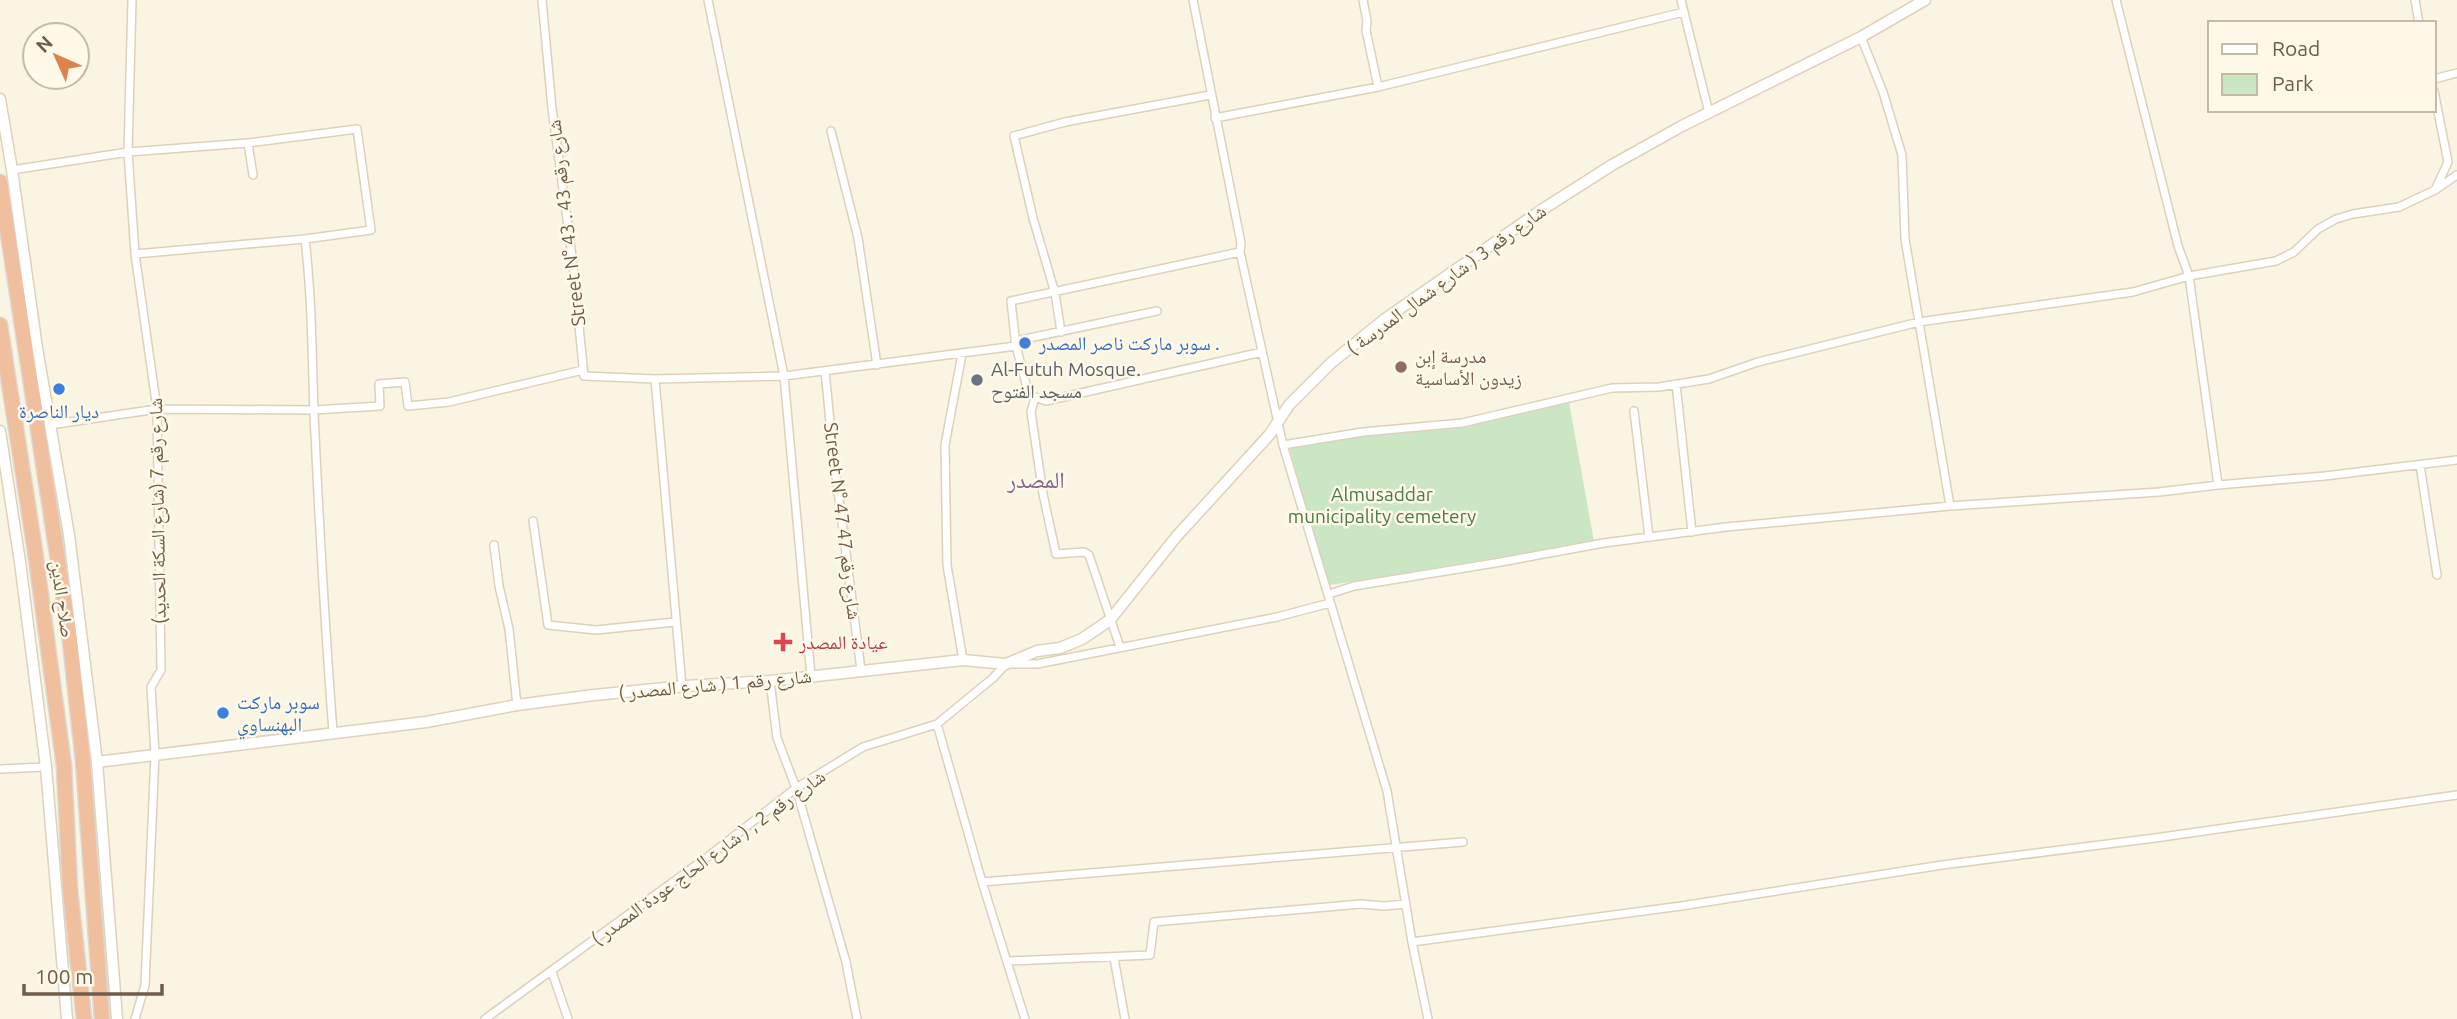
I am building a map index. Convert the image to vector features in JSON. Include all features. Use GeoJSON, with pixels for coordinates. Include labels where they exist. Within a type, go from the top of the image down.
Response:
{"type":"FeatureCollection","features":[{"type":"Feature","properties":{"kind":"highway","name":"صلاح الدين"},"geometry":{"type":"LineString","coordinates":[[0,182],[79,668],[103,1019]]}},
{"type":"Feature","properties":{"kind":"highway","name":"صلاح الدين"},"geometry":{"type":"LineString","coordinates":[[0,325],[35,551],[64,766],[70,890],[84,1019]]}},
{"type":"Feature","properties":{"kind":"highway"},"geometry":{"type":"LineString","coordinates":[[3,344],[14,346],[24,341]]}},
{"type":"Feature","properties":{"kind":"highway"},"geometry":{"type":"LineString","coordinates":[[80,988],[90,987],[101,991]]}},
{"type":"Feature","properties":{"kind":"street","name":"شارع رقم 7 (شارع السكة الحديد)"},"geometry":{"type":"LineString","coordinates":[[132,0],[128,152],[135,254],[157,409],[160,670],[151,687],[155,754],[145,985],[135,1019]]}},
{"type":"Feature","properties":{"kind":"street","name":"Street N° 43 . شارع رقم 43"},"geometry":{"type":"LineString","coordinates":[[542,0],[583,369]]}},
{"type":"Feature","properties":{"kind":"street"},"geometry":{"type":"LineString","coordinates":[[708,0],[784,376],[811,676]]}},
{"type":"Feature","properties":{"kind":"street"},"geometry":{"type":"LineString","coordinates":[[1193,0],[1214,118],[1241,243],[1240,252],[1283,445],[1387,791],[1412,942],[1428,1019]]}},
{"type":"Feature","properties":{"kind":"street"},"geometry":{"type":"LineString","coordinates":[[1363,0],[1366,30],[1378,87]]}},
{"type":"Feature","properties":{"kind":"street"},"geometry":{"type":"LineString","coordinates":[[1681,0],[1709,113]]}},
{"type":"Feature","properties":{"kind":"street","name":"شارع رقم 3 ( شارع شمال المدرسة )"},"geometry":{"type":"LineString","coordinates":[[1006,664],[1037,651],[1060,648],[1082,639],[1110,620],[1176,537],[1279,422],[1289,405],[1312,380],[1385,319],[1540,211],[1612,165],[1861,37],[1924,0]]}},
{"type":"Feature","properties":{"kind":"street"},"geometry":{"type":"LineString","coordinates":[[2116,0],[2178,246],[2189,276],[2218,485]]}},
{"type":"Feature","properties":{"kind":"street"},"geometry":{"type":"LineString","coordinates":[[2415,0],[2419,21]]}},
{"type":"Feature","properties":{"kind":"street"},"geometry":{"type":"LineString","coordinates":[[1214,118],[1378,87],[1684,12]]}},
{"type":"Feature","properties":{"kind":"street"},"geometry":{"type":"LineString","coordinates":[[1861,37],[1883,92],[1902,155],[1905,239],[1950,506]]}},
{"type":"Feature","properties":{"kind":"street"},"geometry":{"type":"LineString","coordinates":[[2436,78],[2457,73]]}},
{"type":"Feature","properties":{"kind":"street"},"geometry":{"type":"LineString","coordinates":[[1061,332],[1055,293],[1033,218],[1014,136],[1065,122],[1210,95]]}},
{"type":"Feature","properties":{"kind":"street"},"geometry":{"type":"LineString","coordinates":[[0,99],[69,535],[79,668],[97,762],[117,1019]]}},
{"type":"Feature","properties":{"kind":"street"},"geometry":{"type":"LineString","coordinates":[[2435,190],[2448,162],[2436,101]]}},
{"type":"Feature","properties":{"kind":"street"},"geometry":{"type":"LineString","coordinates":[[12,170],[128,152],[248,143],[357,129],[371,230],[305,239],[135,254]]}},
{"type":"Feature","properties":{"kind":"street"},"geometry":{"type":"LineString","coordinates":[[831,131],[858,238],[877,365]]}},
{"type":"Feature","properties":{"kind":"street"},"geometry":{"type":"LineString","coordinates":[[248,143],[253,175]]}},
{"type":"Feature","properties":{"kind":"street"},"geometry":{"type":"LineString","coordinates":[[1283,445],[1363,432],[1462,423],[1612,388],[1709,379],[1758,362],[1919,322],[2133,292],[2189,276],[2276,261],[2294,252],[2318,229],[2336,219],[2399,207],[2435,190],[2457,175]]}},
{"type":"Feature","properties":{"kind":"street"},"geometry":{"type":"LineString","coordinates":[[305,239],[312,298],[314,410],[324,616],[333,732]]}},
{"type":"Feature","properties":{"kind":"street"},"geometry":{"type":"LineString","coordinates":[[1240,252],[1011,301],[1015,344],[1029,395],[1046,401],[1262,352]]}},
{"type":"Feature","properties":{"kind":"street"},"geometry":{"type":"LineString","coordinates":[[50,425],[157,409],[314,410],[380,406],[379,384],[405,382],[408,406],[449,402],[583,369],[584,376],[656,379],[784,376],[962,354],[1157,311]]}},
{"type":"Feature","properties":{"kind":"street"},"geometry":{"type":"LineString","coordinates":[[962,354],[945,445],[947,565],[963,660]]}},
{"type":"Feature","properties":{"kind":"street","name":"Street N° 47 شارع رقم 47"},"geometry":{"type":"LineString","coordinates":[[825,371],[861,670]]}},
{"type":"Feature","properties":{"kind":"street"},"geometry":{"type":"LineString","coordinates":[[656,379],[682,687]]}},
{"type":"Feature","properties":{"kind":"street"},"geometry":{"type":"LineString","coordinates":[[1676,384],[1692,532]]}},
{"type":"Feature","properties":{"kind":"street"},"geometry":{"type":"LineString","coordinates":[[1035,397],[1031,412],[1043,494],[1056,554],[1084,552],[1088,555],[1120,647]]}},
{"type":"Feature","properties":{"kind":"street"},"geometry":{"type":"LineString","coordinates":[[1634,411],[1649,537]]}},
{"type":"Feature","properties":{"kind":"street"},"geometry":{"type":"LineString","coordinates":[[0,431],[46,767],[67,1019]]}},
{"type":"Feature","properties":{"kind":"street"},"geometry":{"type":"LineString","coordinates":[[1329,594],[1354,586],[1649,537],[1950,506],[2159,492],[2457,460]]}},
{"type":"Feature","properties":{"kind":"street"},"geometry":{"type":"LineString","coordinates":[[2420,465],[2437,575]]}},
{"type":"Feature","properties":{"kind":"street"},"geometry":{"type":"LineString","coordinates":[[533,521],[548,625],[596,630],[675,622]]}},
{"type":"Feature","properties":{"kind":"street"},"geometry":{"type":"LineString","coordinates":[[494,545],[499,586],[509,629],[517,705]]}},
{"type":"Feature","properties":{"kind":"street","name":"شارع رقم 1 ( شارع المصدر )"},"geometry":{"type":"LineString","coordinates":[[97,762],[426,722],[517,705],[682,687],[770,681],[963,660],[1037,664],[1277,617],[1331,603]]}},
{"type":"Feature","properties":{"kind":"street","name":"شارع رقم 2 , ( شارع الحاج عودة المصدر )"},"geometry":{"type":"LineString","coordinates":[[485,1019],[710,855],[796,788],[863,747],[937,724],[1006,664]]}},
{"type":"Feature","properties":{"kind":"street"},"geometry":{"type":"LineString","coordinates":[[770,681],[777,738],[796,788],[846,962],[856,1019]]}},
{"type":"Feature","properties":{"kind":"street"},"geometry":{"type":"LineString","coordinates":[[937,724],[1025,1019]]}},
{"type":"Feature","properties":{"kind":"street"},"geometry":{"type":"LineString","coordinates":[[0,769],[46,767]]}},
{"type":"Feature","properties":{"kind":"street"},"geometry":{"type":"LineString","coordinates":[[1412,942],[1681,906],[1942,865],[2457,795]]}},
{"type":"Feature","properties":{"kind":"street"},"geometry":{"type":"LineString","coordinates":[[982,882],[1463,842]]}},
{"type":"Feature","properties":{"kind":"street"},"geometry":{"type":"LineString","coordinates":[[1008,961],[1150,955],[1154,922],[1362,904],[1406,904]]}},
{"type":"Feature","properties":{"kind":"street"},"geometry":{"type":"LineString","coordinates":[[1114,958],[1125,1019]]}},
{"type":"Feature","properties":{"kind":"street"},"geometry":{"type":"LineString","coordinates":[[552,972],[568,1019]]}},
{"type":"Feature","properties":{"kind":"green space","name":"Almusaddar municipality cemetery"},"geometry":{"type":"Polygon","coordinates":[[[1569,402],[1594,542],[1331,585],[1325,578],[1289,446],[1480,422],[1569,402]]]}},
{"type":"Feature","properties":{"kind":"place","name":"سوبر ماركت ناصر المصدر ."},"geometry":{"type":"Point","coordinates":[1025,343]}},
{"type":"Feature","properties":{"kind":"place","name":"مدرسة إبن زيدون الأساسية"},"geometry":{"type":"Point","coordinates":[1401,367]}},
{"type":"Feature","properties":{"kind":"place","name":"Al-Futuh Mosque. مسجد الفتوح"},"geometry":{"type":"Point","coordinates":[977,380]}},
{"type":"Feature","properties":{"kind":"place","name":"ديار الناصرة"},"geometry":{"type":"Point","coordinates":[59,389]}},
{"type":"Feature","properties":{"kind":"place","name":"عيادة المصدر"},"geometry":{"type":"Point","coordinates":[783,642]}},
{"type":"Feature","properties":{"kind":"place","name":"سوبر ماركت البهنساوي"},"geometry":{"type":"Point","coordinates":[223,713]}},
{"type":"Feature","properties":{"kind":"district","name":"المصدر"},"geometry":{"type":"Point","coordinates":[1036,479]}}]}
